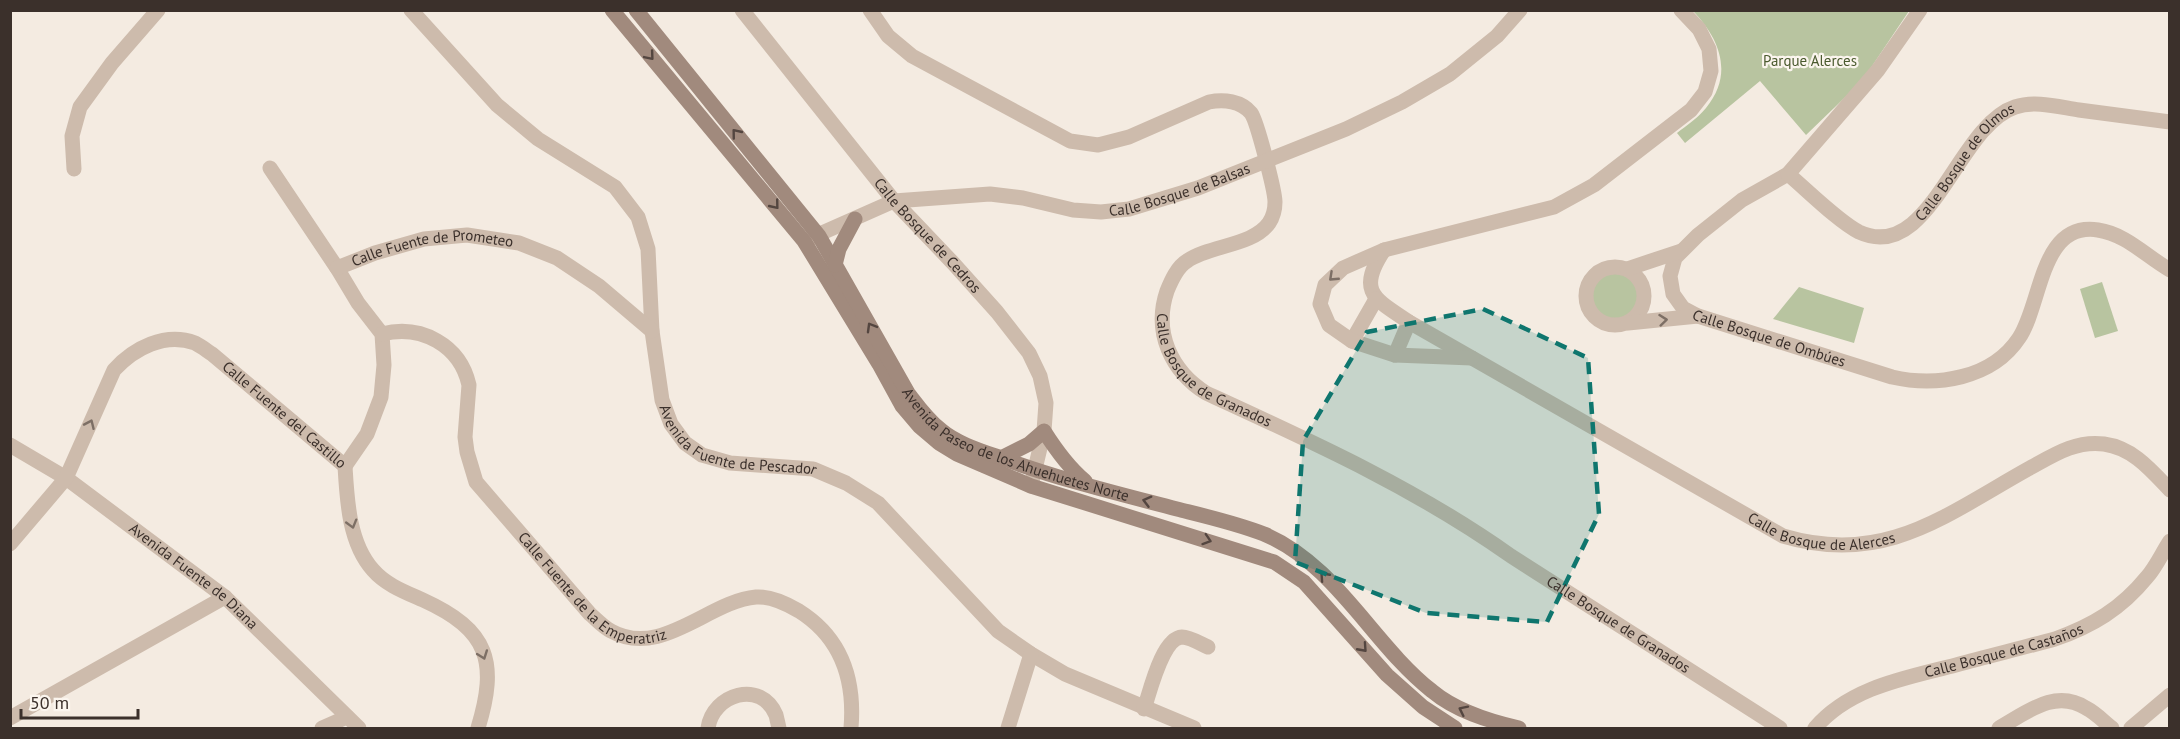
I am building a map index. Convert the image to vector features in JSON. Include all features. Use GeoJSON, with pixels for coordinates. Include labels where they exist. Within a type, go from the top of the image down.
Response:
{"type":"FeatureCollection","features":[{"type":"Feature","properties":{"kind":"street"},"geometry":{"type":"LineString","coordinates":[[74,169],[72,136],[80,107],[112,63],[158,10]]}},
{"type":"Feature","properties":{"kind":"street","name":"Avenida Fuente de Pescador"},"geometry":{"type":"LineString","coordinates":[[411,10],[497,105],[538,139],[615,187],[638,217],[648,249],[652,331],[662,400],[671,424],[685,443],[702,455],[730,463],[813,469],[846,483],[878,503],[998,631],[1065,674],[1194,729]]}},
{"type":"Feature","properties":{"kind":"street","name":"Avenida Paseo de los Ahuehuetes Norte"},"geometry":{"type":"LineString","coordinates":[[612,10],[835,265],[908,393],[924,415],[942,431],[962,443],[1034,470],[1263,534],[1289,547],[1316,567],[1400,662],[1432,692],[1457,707],[1489,721],[1518,729]]}},
{"type":"Feature","properties":{"kind":"street","name":"Avenida Paseo de los Ahuehuetes Norte"},"geometry":{"type":"LineString","coordinates":[[636,10],[812,238],[902,406],[918,426],[957,454],[1031,486],[1274,562],[1304,582],[1387,675],[1423,707],[1455,729]]}},
{"type":"Feature","properties":{"kind":"street","name":"Calle Bosque de Cedros"},"geometry":{"type":"LineString","coordinates":[[742,10],[894,201],[968,279],[1029,353],[1044,389],[1046,410],[1044,431],[1031,486]]}},
{"type":"Feature","properties":{"kind":"street","name":"Calle Bosque de Granados"},"geometry":{"type":"LineString","coordinates":[[870,10],[888,36],[912,56],[1070,141],[1098,145],[1129,137],[1209,102],[1225,100],[1240,105],[1253,115],[1275,195],[1274,210],[1268,224],[1257,235],[1185,261],[1170,284],[1163,310],[1164,338],[1171,357],[1186,378],[1206,393],[1401,486],[1468,526],[1780,729]]}},
{"type":"Feature","properties":{"kind":"street","name":"Calle Bosque de Balsas"},"geometry":{"type":"LineString","coordinates":[[812,238],[894,201],[990,194],[1023,198],[1073,210],[1101,212],[1129,209],[1198,188],[1265,159],[1346,129],[1402,102],[1449,74],[1497,36],[1520,10]]}},
{"type":"Feature","properties":{"kind":"street","name":"Calle Bosque de Alerces"},"geometry":{"type":"LineString","coordinates":[[1475,359],[1395,355],[1352,341],[1329,325],[1320,304],[1325,285],[1343,268],[1384,250],[1554,207],[1594,185],[1691,110],[1699,102],[1709,82],[1711,60],[1705,39],[1681,10]]}},
{"type":"Feature","properties":{"kind":"street"},"geometry":{"type":"LineString","coordinates":[[1644,289],[1670,285],[1671,267],[1681,251],[1742,200],[1788,174],[1850,106],[1920,10]]}},
{"type":"Feature","properties":{"kind":"street","name":"Calle Bosque de Olmos"},"geometry":{"type":"LineString","coordinates":[[1788,174],[1857,231],[1867,235],[1889,236],[1906,230],[1914,224],[1976,137],[1999,114],[2015,107],[2039,105],[2169,122]]}},
{"type":"Feature","properties":{"kind":"street"},"geometry":{"type":"LineString","coordinates":[[270,168],[337,267]]}},
{"type":"Feature","properties":{"kind":"street"},"geometry":{"type":"LineString","coordinates":[[835,265],[839,249],[855,219]]}},
{"type":"Feature","properties":{"kind":"street","name":"Calle Bosque de Ombúes"},"geometry":{"type":"LineString","coordinates":[[1670,285],[1673,294],[1683,308],[1698,316],[1906,380],[1935,381],[1976,371],[1995,362],[2011,348],[2026,325],[2053,251],[2071,234],[2088,230],[2106,232],[2128,241],[2169,270]]}},
{"type":"Feature","properties":{"kind":"street","name":"Calle Fuente de Prometeo"},"geometry":{"type":"LineString","coordinates":[[382,334],[358,303],[337,267],[424,239],[466,235],[519,243],[557,258],[599,286],[652,331]]}},
{"type":"Feature","properties":{"kind":"street"},"geometry":{"type":"LineString","coordinates":[[1352,341],[1376,299],[1370,283],[1374,266],[1384,250]]}},
{"type":"Feature","properties":{"kind":"street"},"geometry":{"type":"LineString","coordinates":[[1627,269],[1681,251]]}},
{"type":"Feature","properties":{"kind":"street"},"geometry":{"type":"LineString","coordinates":[[1628,323],[1639,315],[1644,303],[1644,289],[1638,277],[1627,269],[1614,266],[1602,270],[1591,278],[1586,290],[1586,303],[1592,315],[1603,324],[1615,326],[1698,316]]}},
{"type":"Feature","properties":{"kind":"street","name":"Calle Bosque de Alerces"},"geometry":{"type":"LineString","coordinates":[[1376,299],[1409,322],[1783,536],[1802,542],[1860,546],[1897,538],[1931,524],[2054,455],[2078,445],[2104,444],[2128,452],[2149,468],[2169,490]]}},
{"type":"Feature","properties":{"kind":"street"},"geometry":{"type":"LineString","coordinates":[[1395,355],[1409,322]]}},
{"type":"Feature","properties":{"kind":"street","name":"Calle Fuente de la Emperatriz"},"geometry":{"type":"LineString","coordinates":[[382,334],[404,331],[426,335],[437,340],[454,354],[469,385],[465,437],[476,482],[590,614],[611,632],[636,639],[665,634],[696,621],[730,602],[759,596],[787,603],[814,621],[836,647],[848,672],[853,708],[851,729]]}},
{"type":"Feature","properties":{"kind":"street"},"geometry":{"type":"LineString","coordinates":[[345,466],[367,434],[381,397],[384,365],[382,334]]}},
{"type":"Feature","properties":{"kind":"street","name":"Calle Fuente del Castillo"},"geometry":{"type":"LineString","coordinates":[[10,544],[66,478],[114,370],[124,359],[147,344],[170,340],[195,343],[212,354],[345,466],[350,520],[361,551],[371,569],[389,584],[456,617],[480,645],[485,657],[489,680],[488,693],[478,729]]}},
{"type":"Feature","properties":{"kind":"street"},"geometry":{"type":"LineString","coordinates":[[1001,458],[1029,444],[1044,431],[1072,470],[1089,485]]}},
{"type":"Feature","properties":{"kind":"street","name":"Avenida Fuente de Diana"},"geometry":{"type":"LineString","coordinates":[[10,445],[66,478],[225,597],[359,729]]}},
{"type":"Feature","properties":{"kind":"street","name":"Calle Bosque de Castaños"},"geometry":{"type":"LineString","coordinates":[[1815,729],[1822,720],[1850,700],[1881,684],[2082,630],[2113,611],[2148,577],[2169,541]]}},
{"type":"Feature","properties":{"kind":"street"},"geometry":{"type":"LineString","coordinates":[[10,718],[225,597]]}},
{"type":"Feature","properties":{"kind":"street"},"geometry":{"type":"LineString","coordinates":[[1144,709],[1165,650],[1172,641],[1185,637],[1208,647]]}},
{"type":"Feature","properties":{"kind":"street"},"geometry":{"type":"LineString","coordinates":[[1008,729],[1031,654]]}},
{"type":"Feature","properties":{"kind":"street"},"geometry":{"type":"LineString","coordinates":[[708,729],[712,712],[718,705],[733,696],[742,694],[765,702],[776,715],[778,729]]}},
{"type":"Feature","properties":{"kind":"street"},"geometry":{"type":"LineString","coordinates":[[2130,729],[2169,695]]}},
{"type":"Feature","properties":{"kind":"street"},"geometry":{"type":"LineString","coordinates":[[1999,729],[2043,703],[2065,700],[2088,709],[2112,729]]}},
{"type":"Feature","properties":{"kind":"street"},"geometry":{"type":"LineString","coordinates":[[322,729],[347,717]]}},
{"type":"Feature","properties":{"kind":"highlighted area"},"geometry":{"type":"Polygon","coordinates":[[[1483,309],[1588,358],[1599,514],[1547,622],[1426,613],[1295,562],[1303,441],[1367,332],[1483,309]]]}},
{"type":"Feature","properties":{"kind":"green space","name":"Parque Alerces"},"geometry":{"type":"Polygon","coordinates":[[[1693,11],[1909,11],[1862,81],[1806,135],[1760,81],[1685,143],[1677,133],[1706,108],[1715,95],[1720,82],[1721,70],[1716,45],[1693,11]]]}},
{"type":"Feature","properties":{"kind":"green space"},"geometry":{"type":"Polygon","coordinates":[[[1615,271],[1624,273],[1635,282],[1640,296],[1638,305],[1629,316],[1615,321],[1606,319],[1595,310],[1590,296],[1592,287],[1601,276],[1615,271]]]}},
{"type":"Feature","properties":{"kind":"green space"},"geometry":{"type":"Polygon","coordinates":[[[2102,282],[2118,331],[2095,338],[2080,289],[2102,282]]]}},
{"type":"Feature","properties":{"kind":"green space"},"geometry":{"type":"Polygon","coordinates":[[[1799,287],[1864,308],[1854,343],[1773,319],[1799,287]]]}}]}
